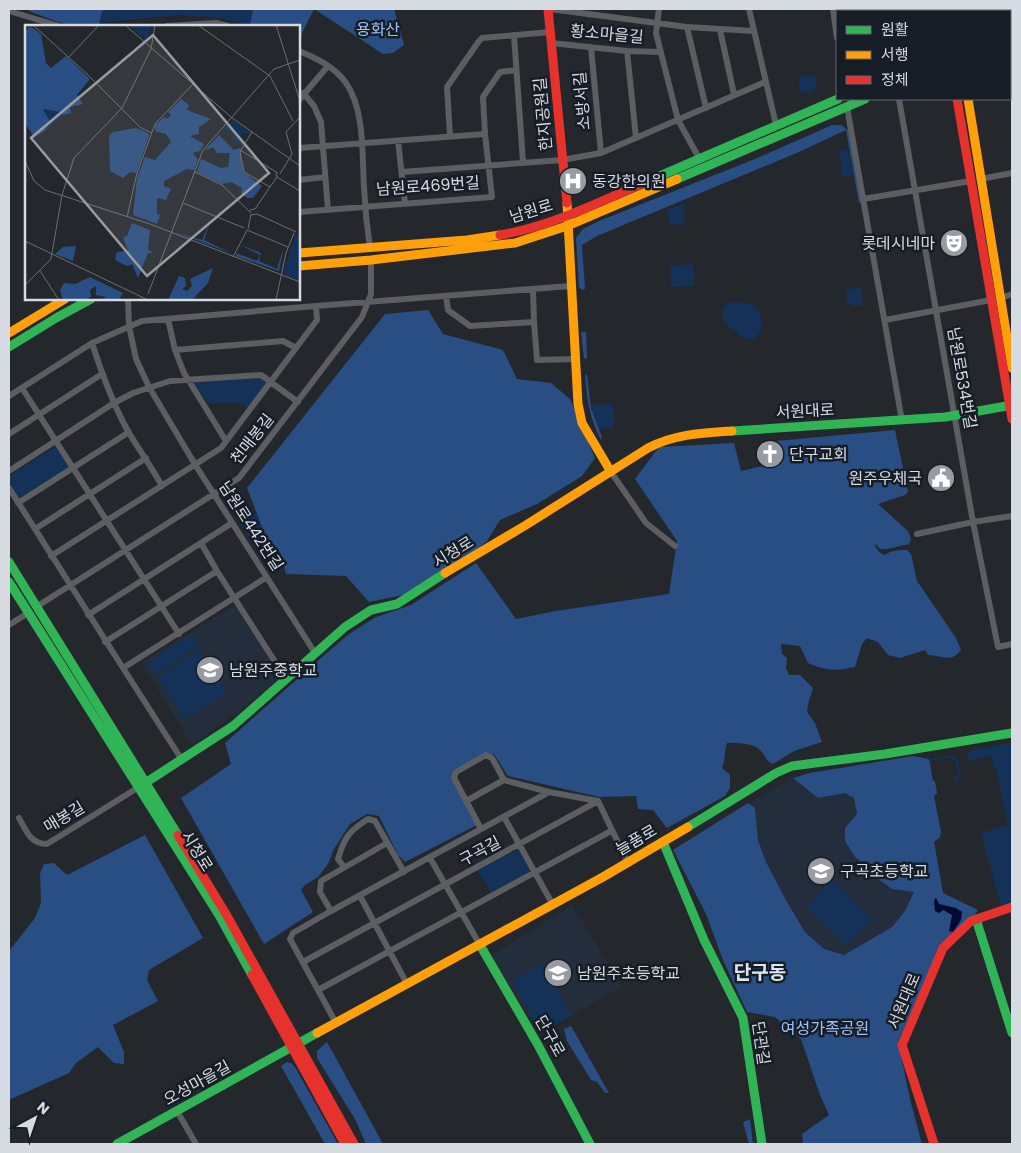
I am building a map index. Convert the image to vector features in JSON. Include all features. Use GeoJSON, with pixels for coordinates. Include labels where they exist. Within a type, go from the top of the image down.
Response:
{"type":"FeatureCollection","features":[{"type":"Feature","properties":{"kind":"street","name":"황소마을길"},"geometry":{"type":"LineString","coordinates":[[549,9],[687,27],[754,31]]}},
{"type":"Feature","properties":{"kind":"street","name":"한지공원길"},"geometry":{"type":"LineString","coordinates":[[549,9],[568,216],[567,226]]}},
{"type":"Feature","properties":{"kind":"street","name":"황소마을길"},"geometry":{"type":"LineString","coordinates":[[659,9],[656,33],[678,120],[699,158]]}},
{"type":"Feature","properties":{"kind":"street"},"geometry":{"type":"LineString","coordinates":[[749,9],[776,125]]}},
{"type":"Feature","properties":{"kind":"street"},"geometry":{"type":"LineString","coordinates":[[833,9],[836,31]]}},
{"type":"Feature","properties":{"kind":"street"},"geometry":{"type":"LineString","coordinates":[[9,11],[57,25]]}},
{"type":"Feature","properties":{"kind":"street"},"geometry":{"type":"LineString","coordinates":[[183,25],[216,23],[224,25]]}},
{"type":"Feature","properties":{"kind":"street"},"geometry":{"type":"LineString","coordinates":[[687,27],[706,108]]}},
{"type":"Feature","properties":{"kind":"street"},"geometry":{"type":"LineString","coordinates":[[720,30],[734,94]]}},
{"type":"Feature","properties":{"kind":"street"},"geometry":{"type":"LineString","coordinates":[[450,136],[447,87],[482,38],[550,32]]}},
{"type":"Feature","properties":{"kind":"street"},"geometry":{"type":"LineString","coordinates":[[514,35],[523,162]]}},
{"type":"Feature","properties":{"kind":"street","name":"황소마을길"},"geometry":{"type":"LineString","coordinates":[[551,43],[627,51],[660,52]]}},
{"type":"Feature","properties":{"kind":"street","name":"소방서길"},"geometry":{"type":"LineString","coordinates":[[591,47],[600,153]]}},
{"type":"Feature","properties":{"kind":"street","name":"남원로469번길"},"geometry":{"type":"LineString","coordinates":[[300,51],[315,58],[337,72],[346,83],[357,109],[371,260]]}},
{"type":"Feature","properties":{"kind":"street"},"geometry":{"type":"LineString","coordinates":[[627,51],[636,138]]}},
{"type":"Feature","properties":{"kind":"street"},"geometry":{"type":"LineString","coordinates":[[328,66],[301,93],[314,106],[322,122],[328,210]]}},
{"type":"Feature","properties":{"kind":"street"},"geometry":{"type":"LineString","coordinates":[[488,165],[483,97],[500,72],[516,70]]}},
{"type":"Feature","properties":{"kind":"street"},"geometry":{"type":"LineString","coordinates":[[402,172],[562,160],[600,153],[765,82]]}},
{"type":"Feature","properties":{"kind":"street","name":"남원로"},"geometry":{"type":"LineString","coordinates":[[300,253],[467,240],[518,232],[568,216],[836,100]]}},
{"type":"Feature","properties":{"kind":"street","name":"남원로"},"geometry":{"type":"LineString","coordinates":[[300,266],[371,260],[515,243],[567,226],[846,103],[860,100]]}},
{"type":"Feature","properties":{"kind":"street","name":"남원로534번길"},"geometry":{"type":"LineString","coordinates":[[899,100],[935,310],[998,647],[1012,644]]}},
{"type":"Feature","properties":{"kind":"street"},"geometry":{"type":"LineString","coordinates":[[957,100],[1012,418]]}},
{"type":"Feature","properties":{"kind":"street"},"geometry":{"type":"LineString","coordinates":[[968,100],[1012,368]]}},
{"type":"Feature","properties":{"kind":"street"},"geometry":{"type":"LineString","coordinates":[[846,103],[902,420]]}},
{"type":"Feature","properties":{"kind":"street"},"geometry":{"type":"LineString","coordinates":[[300,148],[485,134]]}},
{"type":"Feature","properties":{"kind":"street"},"geometry":{"type":"LineString","coordinates":[[398,141],[405,203]]}},
{"type":"Feature","properties":{"kind":"street","name":"남원로469번길"},"geometry":{"type":"LineString","coordinates":[[300,212],[492,197],[488,165]]}},
{"type":"Feature","properties":{"kind":"street"},"geometry":{"type":"LineString","coordinates":[[981,179],[1012,173]]}},
{"type":"Feature","properties":{"kind":"street"},"geometry":{"type":"LineString","coordinates":[[300,180],[326,177]]}},
{"type":"Feature","properties":{"kind":"street"},"geometry":{"type":"LineString","coordinates":[[863,200],[971,181]]}},
{"type":"Feature","properties":{"kind":"street","name":"남원로"},"geometry":{"type":"LineString","coordinates":[[567,226],[578,404],[582,423],[611,472],[646,523],[675,546]]}},
{"type":"Feature","properties":{"kind":"street","name":"천매봉길"},"geometry":{"type":"LineString","coordinates":[[9,625],[239,478],[362,317],[371,294],[371,260]]}},
{"type":"Feature","properties":{"kind":"street"},"geometry":{"type":"LineString","coordinates":[[9,396],[92,343],[142,321],[570,286]]}},
{"type":"Feature","properties":{"kind":"street"},"geometry":{"type":"LineString","coordinates":[[533,290],[537,360],[575,359]]}},
{"type":"Feature","properties":{"kind":"street"},"geometry":{"type":"LineString","coordinates":[[885,320],[1001,298],[1012,294]]}},
{"type":"Feature","properties":{"kind":"street"},"geometry":{"type":"LineString","coordinates":[[446,296],[448,310],[470,326],[534,322]]}},
{"type":"Feature","properties":{"kind":"street"},"geometry":{"type":"LineString","coordinates":[[9,333],[63,300]]}},
{"type":"Feature","properties":{"kind":"street"},"geometry":{"type":"LineString","coordinates":[[9,347],[89,300]]}},
{"type":"Feature","properties":{"kind":"street","name":"남원로442번길"},"geometry":{"type":"LineString","coordinates":[[128,300],[129,326],[136,359],[149,387],[196,466],[315,653]]}},
{"type":"Feature","properties":{"kind":"street","name":"천매봉길"},"geometry":{"type":"LineString","coordinates":[[51,556],[196,466],[221,448],[316,320],[316,306]]}},
{"type":"Feature","properties":{"kind":"street","name":"천매봉길"},"geometry":{"type":"LineString","coordinates":[[168,319],[175,350],[188,380],[226,441]]}},
{"type":"Feature","properties":{"kind":"street"},"geometry":{"type":"LineString","coordinates":[[175,350],[283,341],[296,348]]}},
{"type":"Feature","properties":{"kind":"street"},"geometry":{"type":"LineString","coordinates":[[92,343],[114,403],[129,432],[162,486]]}},
{"type":"Feature","properties":{"kind":"street"},"geometry":{"type":"LineString","coordinates":[[9,434],[102,374]]}},
{"type":"Feature","properties":{"kind":"street"},"geometry":{"type":"LineString","coordinates":[[9,471],[114,403],[133,393],[170,381],[261,376],[298,402]]}},
{"type":"Feature","properties":{"kind":"street"},"geometry":{"type":"LineString","coordinates":[[22,388],[179,634]]}},
{"type":"Feature","properties":{"kind":"street","name":"서원대로"},"geometry":{"type":"LineString","coordinates":[[611,472],[664,440],[689,434],[955,416],[1011,405]]}},
{"type":"Feature","properties":{"kind":"street"},"geometry":{"type":"LineString","coordinates":[[18,503],[129,432]]}},
{"type":"Feature","properties":{"kind":"street"},"geometry":{"type":"LineString","coordinates":[[35,530],[146,458]]}},
{"type":"Feature","properties":{"kind":"street","name":"시청로"},"geometry":{"type":"LineString","coordinates":[[143,785],[234,726],[345,627],[371,610],[397,604],[611,472]]}},
{"type":"Feature","properties":{"kind":"street"},"geometry":{"type":"LineString","coordinates":[[9,488],[105,642],[182,760]]}},
{"type":"Feature","properties":{"kind":"street"},"geometry":{"type":"LineString","coordinates":[[917,534],[1012,516]]}},
{"type":"Feature","properties":{"kind":"street"},"geometry":{"type":"LineString","coordinates":[[88,615],[232,523]]}},
{"type":"Feature","properties":{"kind":"street"},"geometry":{"type":"LineString","coordinates":[[201,543],[286,679]]}},
{"type":"Feature","properties":{"kind":"street","name":"시청로"},"geometry":{"type":"LineString","coordinates":[[9,562],[32,610],[143,785],[294,1045],[354,1144]]}},
{"type":"Feature","properties":{"kind":"street"},"geometry":{"type":"LineString","coordinates":[[105,642],[217,571]]}},
{"type":"Feature","properties":{"kind":"street"},"geometry":{"type":"LineString","coordinates":[[123,668],[267,577]]}},
{"type":"Feature","properties":{"kind":"street","name":"시청로"},"geometry":{"type":"LineString","coordinates":[[9,582],[32,610]]}},
{"type":"Feature","properties":{"kind":"street","name":"늘품로"},"geometry":{"type":"LineString","coordinates":[[294,1045],[628,863],[764,780],[792,766],[885,754],[1012,733]]}},
{"type":"Feature","properties":{"kind":"street","name":"구곡길"},"geometry":{"type":"LineString","coordinates":[[481,829],[454,778],[456,772],[486,755],[492,758],[504,780]]}},
{"type":"Feature","properties":{"kind":"street"},"geometry":{"type":"LineString","coordinates":[[466,801],[504,780],[549,792],[598,801],[628,863]]}},
{"type":"Feature","properties":{"kind":"street","name":"매봉길"},"geometry":{"type":"LineString","coordinates":[[19,818],[33,841],[39,844],[47,844],[143,785]]}},
{"type":"Feature","properties":{"kind":"street","name":"구곡길"},"geometry":{"type":"LineString","coordinates":[[336,1023],[290,938],[293,933],[549,792]]}},
{"type":"Feature","properties":{"kind":"street","name":"구곡길"},"geometry":{"type":"LineString","coordinates":[[303,962],[598,801]]}},
{"type":"Feature","properties":{"kind":"street"},"geometry":{"type":"LineString","coordinates":[[504,816],[553,905]]}},
{"type":"Feature","properties":{"kind":"street"},"geometry":{"type":"LineString","coordinates":[[344,868],[338,859],[348,834],[368,820],[375,821],[404,872]]}},
{"type":"Feature","properties":{"kind":"street"},"geometry":{"type":"LineString","coordinates":[[318,990],[611,831]]}},
{"type":"Feature","properties":{"kind":"street","name":"단관길"},"geometry":{"type":"LineString","coordinates":[[663,842],[704,940],[743,1018],[762,1144]]}},
{"type":"Feature","properties":{"kind":"street"},"geometry":{"type":"LineString","coordinates":[[331,911],[320,892],[321,882],[387,843]]}},
{"type":"Feature","properties":{"kind":"street"},"geometry":{"type":"LineString","coordinates":[[430,858],[480,945]]}},
{"type":"Feature","properties":{"kind":"street"},"geometry":{"type":"LineString","coordinates":[[360,896],[408,984]]}},
{"type":"Feature","properties":{"kind":"street","name":"서원대로"},"geometry":{"type":"LineString","coordinates":[[934,1144],[902,1045],[943,948],[964,926],[976,919],[1012,907]]}},
{"type":"Feature","properties":{"kind":"street"},"geometry":{"type":"LineString","coordinates":[[976,919],[1012,1033]]}},
{"type":"Feature","properties":{"kind":"street","name":"단구로"},"geometry":{"type":"LineString","coordinates":[[480,945],[538,1045],[590,1144]]}},
{"type":"Feature","properties":{"kind":"street","name":"시청로"},"geometry":{"type":"LineString","coordinates":[[294,1045],[345,1144]]}},
{"type":"Feature","properties":{"kind":"street","name":"오성마을길"},"geometry":{"type":"LineString","coordinates":[[118,1144],[294,1045]]}},
{"type":"Feature","properties":{"kind":"street"},"geometry":{"type":"LineString","coordinates":[[177,1111],[196,1144]]}},
{"type":"Feature","properties":{"kind":"shaded area"},"geometry":{"type":"Polygon","coordinates":[[[113,9],[253,9],[250,25],[214,17],[178,15],[99,24],[102,11],[113,9]]]}},
{"type":"Feature","properties":{"kind":"shaded area"},"geometry":{"type":"Polygon","coordinates":[[[815,74],[817,88],[801,94],[798,77],[815,74]]]}},
{"type":"Feature","properties":{"kind":"shaded area"},"geometry":{"type":"Polygon","coordinates":[[[840,150],[848,150],[853,175],[842,176],[840,150]]]}},
{"type":"Feature","properties":{"kind":"shaded area"},"geometry":{"type":"Polygon","coordinates":[[[683,203],[685,224],[669,225],[668,210],[683,203]]]}},
{"type":"Feature","properties":{"kind":"shaded area"},"geometry":{"type":"Polygon","coordinates":[[[693,264],[694,284],[692,286],[674,287],[671,285],[670,266],[693,264]]]}},
{"type":"Feature","properties":{"kind":"shaded area"},"geometry":{"type":"Polygon","coordinates":[[[861,288],[862,306],[854,306],[847,302],[846,289],[861,288]]]}},
{"type":"Feature","properties":{"kind":"shaded area"},"geometry":{"type":"Polygon","coordinates":[[[733,301],[754,305],[757,309],[762,324],[759,333],[752,340],[739,336],[737,331],[723,321],[723,307],[733,301]]]}},
{"type":"Feature","properties":{"kind":"shaded area"},"geometry":{"type":"Polygon","coordinates":[[[261,378],[266,385],[248,408],[242,403],[208,403],[193,383],[261,378]]]}},
{"type":"Feature","properties":{"kind":"shaded area"},"geometry":{"type":"Polygon","coordinates":[[[613,404],[614,428],[597,429],[591,405],[613,404]]]}},
{"type":"Feature","properties":{"kind":"shaded area"},"geometry":{"type":"Polygon","coordinates":[[[55,447],[58,448],[69,465],[68,468],[21,498],[18,497],[9,483],[9,476],[55,447]]]}},
{"type":"Feature","properties":{"kind":"shaded area"},"geometry":{"type":"Polygon","coordinates":[[[240,490],[250,510],[272,519],[271,541],[256,550],[228,503],[229,496],[240,490]]]}},
{"type":"Feature","properties":{"kind":"shaded area","name":"남원주중학교"},"geometry":{"type":"Polygon","coordinates":[[[237,605],[279,676],[279,680],[192,745],[142,664],[237,605]]]}},
{"type":"Feature","properties":{"kind":"shaded area"},"geometry":{"type":"Polygon","coordinates":[[[192,634],[199,645],[156,675],[148,663],[174,644],[176,646],[192,634]]]}},
{"type":"Feature","properties":{"kind":"shaded area"},"geometry":{"type":"Polygon","coordinates":[[[199,650],[227,693],[185,719],[158,677],[199,650]]]}},
{"type":"Feature","properties":{"kind":"shaded area"},"geometry":{"type":"Polygon","coordinates":[[[1012,743],[1012,903],[1001,906],[981,833],[1008,824],[996,769],[994,768],[991,756],[967,761],[967,759],[972,750],[1012,743]]]}},
{"type":"Feature","properties":{"kind":"shaded area"},"geometry":{"type":"Polygon","coordinates":[[[954,755],[957,758],[962,778],[954,781],[953,776],[959,775],[955,759],[952,760],[951,757],[932,761],[930,766],[929,759],[954,755]]]}},
{"type":"Feature","properties":{"kind":"shaded area","name":"구곡초등학교"},"geometry":{"type":"Polygon","coordinates":[[[793,778],[818,798],[845,792],[854,798],[857,814],[845,828],[915,892],[905,911],[892,927],[844,955],[824,949],[805,932],[766,862],[758,840],[755,809],[748,803],[793,778]]]}},
{"type":"Feature","properties":{"kind":"shaded area"},"geometry":{"type":"Polygon","coordinates":[[[519,850],[531,871],[491,893],[477,870],[519,850]]]}},
{"type":"Feature","properties":{"kind":"shaded area"},"geometry":{"type":"Polygon","coordinates":[[[832,880],[873,919],[847,945],[807,906],[832,880]]]}},
{"type":"Feature","properties":{"kind":"shaded area"},"geometry":{"type":"Polygon","coordinates":[[[936,898],[939,904],[956,908],[962,912],[961,920],[953,932],[949,931],[952,915],[943,910],[939,913],[935,911],[934,900],[936,898]]]}},
{"type":"Feature","properties":{"kind":"shaded area","name":"남원주초등학교"},"geometry":{"type":"Polygon","coordinates":[[[572,905],[622,987],[539,1034],[494,956],[495,953],[572,905]]]}},
{"type":"Feature","properties":{"kind":"shaded area"},"geometry":{"type":"Polygon","coordinates":[[[543,963],[572,1016],[540,1033],[512,980],[543,963]]]}},
{"type":"Feature","properties":{"kind":"green space"},"geometry":{"type":"Polygon","coordinates":[[[24,9],[113,9],[102,11],[99,24],[96,25],[72,25],[24,9]]]}},
{"type":"Feature","properties":{"kind":"green space"},"geometry":{"type":"Polygon","coordinates":[[[253,9],[314,9],[300,37],[300,25],[250,25],[253,9]]]}},
{"type":"Feature","properties":{"kind":"green space","name":"용화산"},"geometry":{"type":"Polygon","coordinates":[[[314,9],[394,9],[404,45],[393,53],[383,54],[314,9]]]}},
{"type":"Feature","properties":{"kind":"green space"},"geometry":{"type":"Polygon","coordinates":[[[832,125],[841,125],[848,130],[862,201],[859,203],[846,130],[799,152],[597,236],[582,245],[585,288],[584,290],[579,288],[576,238],[583,229],[755,159],[832,125]]]}},
{"type":"Feature","properties":{"kind":"green space"},"geometry":{"type":"Polygon","coordinates":[[[428,310],[443,334],[503,350],[517,379],[551,383],[570,399],[595,458],[582,476],[537,504],[500,520],[487,541],[471,554],[403,595],[369,602],[346,576],[286,574],[284,566],[272,553],[247,488],[385,314],[428,310]]]}},
{"type":"Feature","properties":{"kind":"green space"},"geometry":{"type":"Polygon","coordinates":[[[581,332],[586,332],[587,359],[584,358],[581,332]]]}},
{"type":"Feature","properties":{"kind":"green space"},"geometry":{"type":"Polygon","coordinates":[[[585,374],[587,375],[591,408],[602,437],[601,440],[589,408],[585,374]]]}},
{"type":"Feature","properties":{"kind":"green space"},"geometry":{"type":"Polygon","coordinates":[[[895,430],[908,492],[905,495],[878,504],[908,531],[911,539],[909,544],[887,549],[880,549],[876,544],[875,546],[879,552],[885,555],[901,550],[907,550],[911,554],[917,581],[956,638],[961,650],[957,654],[946,658],[928,655],[925,650],[900,658],[888,655],[878,642],[867,638],[862,644],[855,667],[831,669],[820,668],[808,663],[800,646],[781,644],[782,654],[787,658],[786,668],[789,675],[800,675],[813,688],[807,712],[815,723],[822,742],[794,751],[773,764],[755,746],[727,743],[722,768],[730,775],[730,788],[725,796],[667,828],[653,810],[638,809],[636,796],[599,797],[508,776],[494,754],[472,760],[452,780],[477,825],[405,862],[398,855],[379,816],[367,814],[350,824],[334,849],[328,864],[318,877],[305,885],[301,890],[313,912],[264,944],[181,798],[231,764],[225,743],[349,634],[376,617],[411,605],[476,563],[516,619],[669,594],[677,541],[635,479],[659,447],[734,443],[741,471],[781,462],[776,441],[895,430]]]}},
{"type":"Feature","properties":{"kind":"green space","name":"여성가족공원"},"geometry":{"type":"Polygon","coordinates":[[[913,756],[929,759],[933,781],[935,781],[937,793],[934,796],[941,832],[940,837],[934,842],[943,893],[978,910],[941,947],[898,1042],[922,1144],[803,1144],[802,1134],[829,1115],[820,1095],[801,1039],[775,1017],[747,1012],[723,960],[706,914],[673,850],[748,803],[755,808],[758,840],[766,862],[805,932],[824,949],[844,955],[892,927],[905,911],[914,892],[892,889],[881,881],[856,858],[845,841],[845,828],[857,814],[854,798],[845,793],[818,798],[793,778],[810,773],[913,756]]]}},
{"type":"Feature","properties":{"kind":"green space"},"geometry":{"type":"Polygon","coordinates":[[[145,835],[203,938],[149,970],[147,980],[158,1001],[113,1025],[124,1052],[124,1064],[114,1063],[98,1047],[76,1063],[69,1073],[9,1100],[9,951],[35,918],[41,903],[40,873],[44,864],[54,863],[67,875],[145,835]]]}},
{"type":"Feature","properties":{"kind":"green space"},"geometry":{"type":"Polygon","coordinates":[[[571,1026],[609,1093],[605,1093],[597,1082],[591,1080],[567,1041],[564,1029],[571,1026]]]}},
{"type":"Feature","properties":{"kind":"green space"},"geometry":{"type":"Polygon","coordinates":[[[327,1042],[383,1144],[366,1144],[355,1119],[317,1058],[317,1051],[327,1042]]]}},
{"type":"Feature","properties":{"kind":"green space"},"geometry":{"type":"Polygon","coordinates":[[[287,1062],[295,1067],[338,1144],[325,1144],[281,1066],[287,1062]]]}},
{"type":"Feature","properties":{"kind":"green space"},"geometry":{"type":"Polygon","coordinates":[[[750,1119],[753,1144],[749,1144],[743,1122],[750,1119]]]}},
{"type":"Feature","properties":{"kind":"traffic: fast"},"geometry":{"type":"LineString","coordinates":[[655,178],[836,100]]}},
{"type":"Feature","properties":{"kind":"traffic: fast"},"geometry":{"type":"LineString","coordinates":[[677,179],[863,100]]}},
{"type":"Feature","properties":{"kind":"traffic: fast"},"geometry":{"type":"LineString","coordinates":[[9,347],[89,300]]}},
{"type":"Feature","properties":{"kind":"traffic: fast"},"geometry":{"type":"LineString","coordinates":[[732,431],[945,417],[1012,405]]}},
{"type":"Feature","properties":{"kind":"traffic: fast"},"geometry":{"type":"LineString","coordinates":[[9,562],[178,835]]}},
{"type":"Feature","properties":{"kind":"traffic: fast"},"geometry":{"type":"LineString","coordinates":[[139,787],[233,726],[345,627],[371,610],[397,604],[445,573]]}},
{"type":"Feature","properties":{"kind":"traffic: fast"},"geometry":{"type":"LineString","coordinates":[[9,582],[219,915],[252,975]]}},
{"type":"Feature","properties":{"kind":"traffic: fast"},"geometry":{"type":"LineString","coordinates":[[688,827],[776,773],[792,766],[885,754],[1012,733]]}},
{"type":"Feature","properties":{"kind":"traffic: fast"},"geometry":{"type":"LineString","coordinates":[[663,842],[704,940],[743,1018],[762,1144]]}},
{"type":"Feature","properties":{"kind":"traffic: fast"},"geometry":{"type":"LineString","coordinates":[[976,919],[1012,1033]]}},
{"type":"Feature","properties":{"kind":"traffic: fast"},"geometry":{"type":"LineString","coordinates":[[480,945],[538,1045],[590,1144]]}},
{"type":"Feature","properties":{"kind":"traffic: fast"},"geometry":{"type":"LineString","coordinates":[[117,1144],[317,1033]]}},
{"type":"Feature","properties":{"kind":"traffic: slow"},"geometry":{"type":"LineString","coordinates":[[968,100],[1012,368]]}},
{"type":"Feature","properties":{"kind":"traffic: slow"},"geometry":{"type":"LineString","coordinates":[[300,266],[371,260],[515,243],[567,226],[677,179]]}},
{"type":"Feature","properties":{"kind":"traffic: slow"},"geometry":{"type":"LineString","coordinates":[[567,203],[578,404],[582,423],[611,472]]}},
{"type":"Feature","properties":{"kind":"traffic: slow"},"geometry":{"type":"LineString","coordinates":[[300,253],[467,240],[500,235]]}},
{"type":"Feature","properties":{"kind":"traffic: slow"},"geometry":{"type":"LineString","coordinates":[[9,333],[63,300]]}},
{"type":"Feature","properties":{"kind":"traffic: slow"},"geometry":{"type":"LineString","coordinates":[[445,573],[658,443],[679,437],[732,431]]}},
{"type":"Feature","properties":{"kind":"traffic: slow"},"geometry":{"type":"LineString","coordinates":[[317,1033],[603,877],[688,827]]}},
{"type":"Feature","properties":{"kind":"traffic: jam"},"geometry":{"type":"LineString","coordinates":[[548,9],[567,203]]}},
{"type":"Feature","properties":{"kind":"traffic: jam"},"geometry":{"type":"LineString","coordinates":[[957,100],[1012,419]]}},
{"type":"Feature","properties":{"kind":"traffic: jam"},"geometry":{"type":"LineString","coordinates":[[500,235],[560,219],[655,178]]}},
{"type":"Feature","properties":{"kind":"traffic: jam"},"geometry":{"type":"LineString","coordinates":[[178,835],[226,914],[354,1144]]}},
{"type":"Feature","properties":{"kind":"traffic: jam"},"geometry":{"type":"LineString","coordinates":[[934,1144],[902,1045],[943,948],[971,921],[1012,907]]}},
{"type":"Feature","properties":{"kind":"traffic: jam"},"geometry":{"type":"LineString","coordinates":[[252,975],[345,1144]]}},
{"type":"Feature","properties":{"kind":"place","name":"동강한의원"},"geometry":{"type":"Point","coordinates":[573,181]}},
{"type":"Feature","properties":{"kind":"place","name":"롯데시네마"},"geometry":{"type":"Point","coordinates":[954,243]}},
{"type":"Feature","properties":{"kind":"place","name":"단구교회"},"geometry":{"type":"Point","coordinates":[770,454]}},
{"type":"Feature","properties":{"kind":"place","name":"원주우체국"},"geometry":{"type":"Point","coordinates":[941,478]}},
{"type":"Feature","properties":{"kind":"place","name":"남원주중학교"},"geometry":{"type":"Point","coordinates":[210,670]}},
{"type":"Feature","properties":{"kind":"place","name":"구곡초등학교"},"geometry":{"type":"Point","coordinates":[821,871]}},
{"type":"Feature","properties":{"kind":"place","name":"남원주초등학교"},"geometry":{"type":"Point","coordinates":[558,973]}},
{"type":"Feature","properties":{"kind":"district","name":"단구동"},"geometry":{"type":"Point","coordinates":[760,972]}}]}
